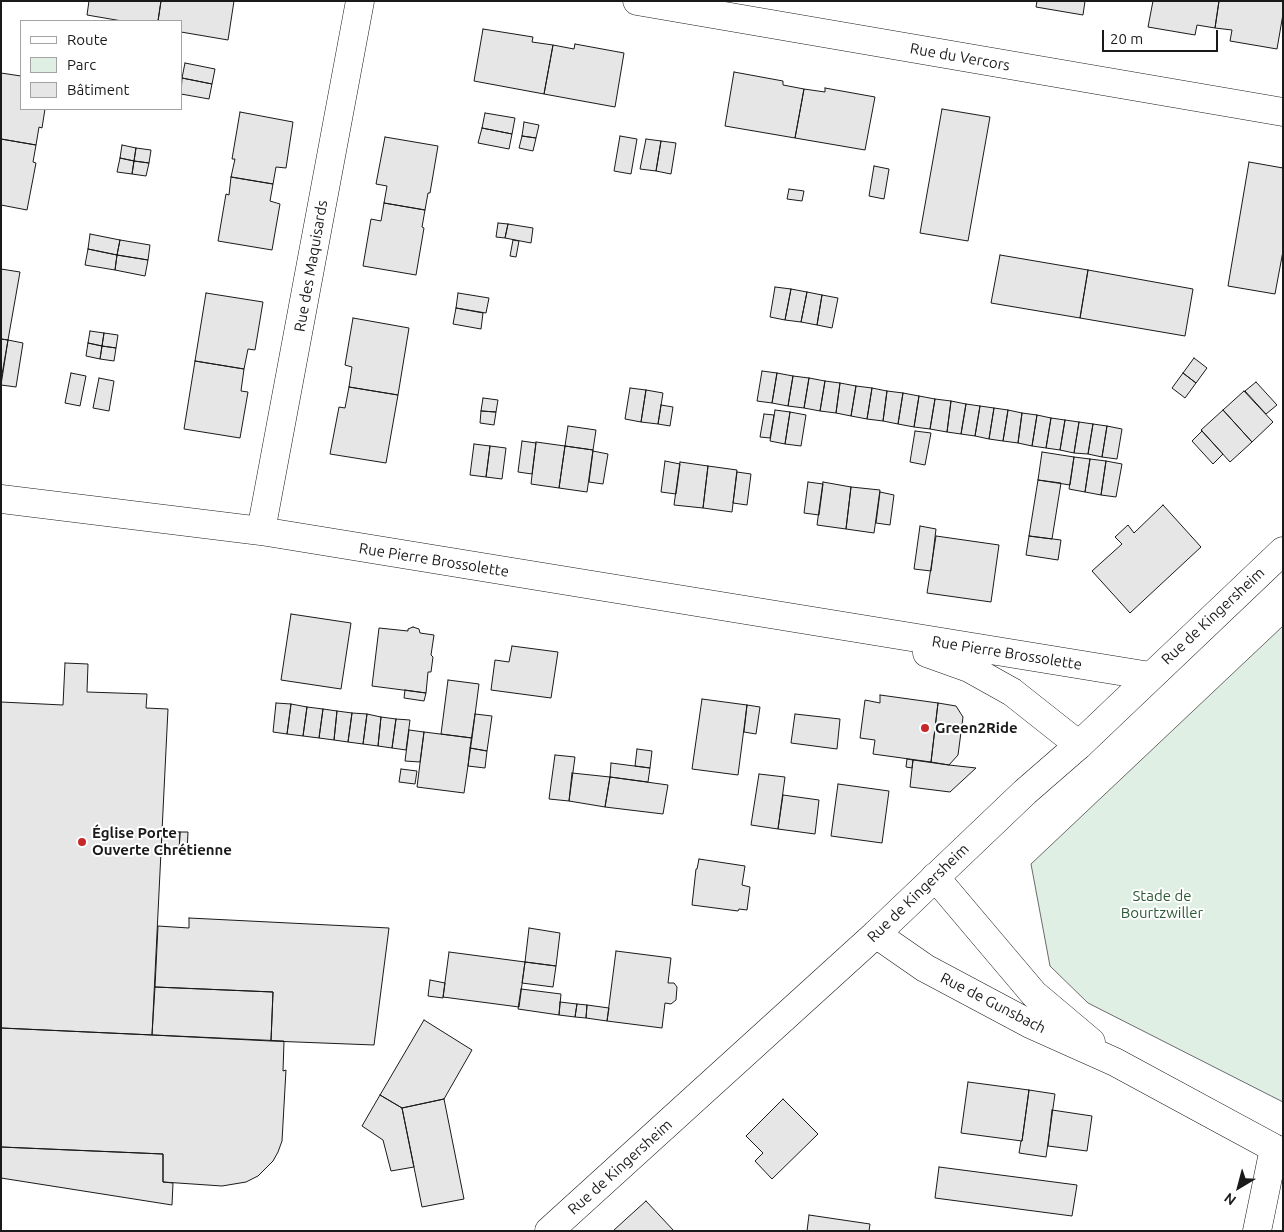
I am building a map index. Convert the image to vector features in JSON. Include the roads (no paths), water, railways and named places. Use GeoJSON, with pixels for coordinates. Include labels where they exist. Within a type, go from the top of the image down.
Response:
{"type":"FeatureCollection","features":[{"type":"Feature","properties":{"kind":"street","name":"Rue des Maquisards"},"geometry":{"type":"LineString","coordinates":[[262,531],[360,1]]}},
{"type":"Feature","properties":{"kind":"street","name":"Rue du Vercors"},"geometry":{"type":"LineString","coordinates":[[637,1],[690,6],[1283,112]]}},
{"type":"Feature","properties":{"kind":"street","name":"Rue Pierre Brossolette"},"geometry":{"type":"LineString","coordinates":[[1,499],[262,531],[1150,676]]}},
{"type":"Feature","properties":{"kind":"street","name":"Rue de Kingersheim"},"geometry":{"type":"LineString","coordinates":[[549,1231],[876,934],[1283,551]]}},
{"type":"Feature","properties":{"kind":"street","name":"Rue Pierre Brossolette"},"geometry":{"type":"LineString","coordinates":[[865,630],[969,668],[1012,692],[1079,745]]}},
{"type":"Feature","properties":{"kind":"street","name":"Rue de Gunsbach"},"geometry":{"type":"LineString","coordinates":[[935,877],[1034,994],[1115,1062]]}},
{"type":"Feature","properties":{"kind":"street","name":"Rue de Gunsbach"},"geometry":{"type":"LineString","coordinates":[[876,934],[924,968],[1030,1024],[1115,1062],[1278,1150]]}},
{"type":"Feature","properties":{"kind":"street"},"geometry":{"type":"LineString","coordinates":[[1257,1231],[1278,1150]]}},
{"type":"Feature","properties":{"kind":"place","name":"Green2Ride"},"geometry":{"type":"Point","coordinates":[925,728]}},
{"type":"Feature","properties":{"kind":"place","name":"Église Porte Ouverte Chrétienne"},"geometry":{"type":"Point","coordinates":[82,842]}},
{"type":"Feature","properties":{"kind":"park label","name":"Stade de Bourtzwiller"},"geometry":{"type":"Point","coordinates":[1162,904]}}]}
